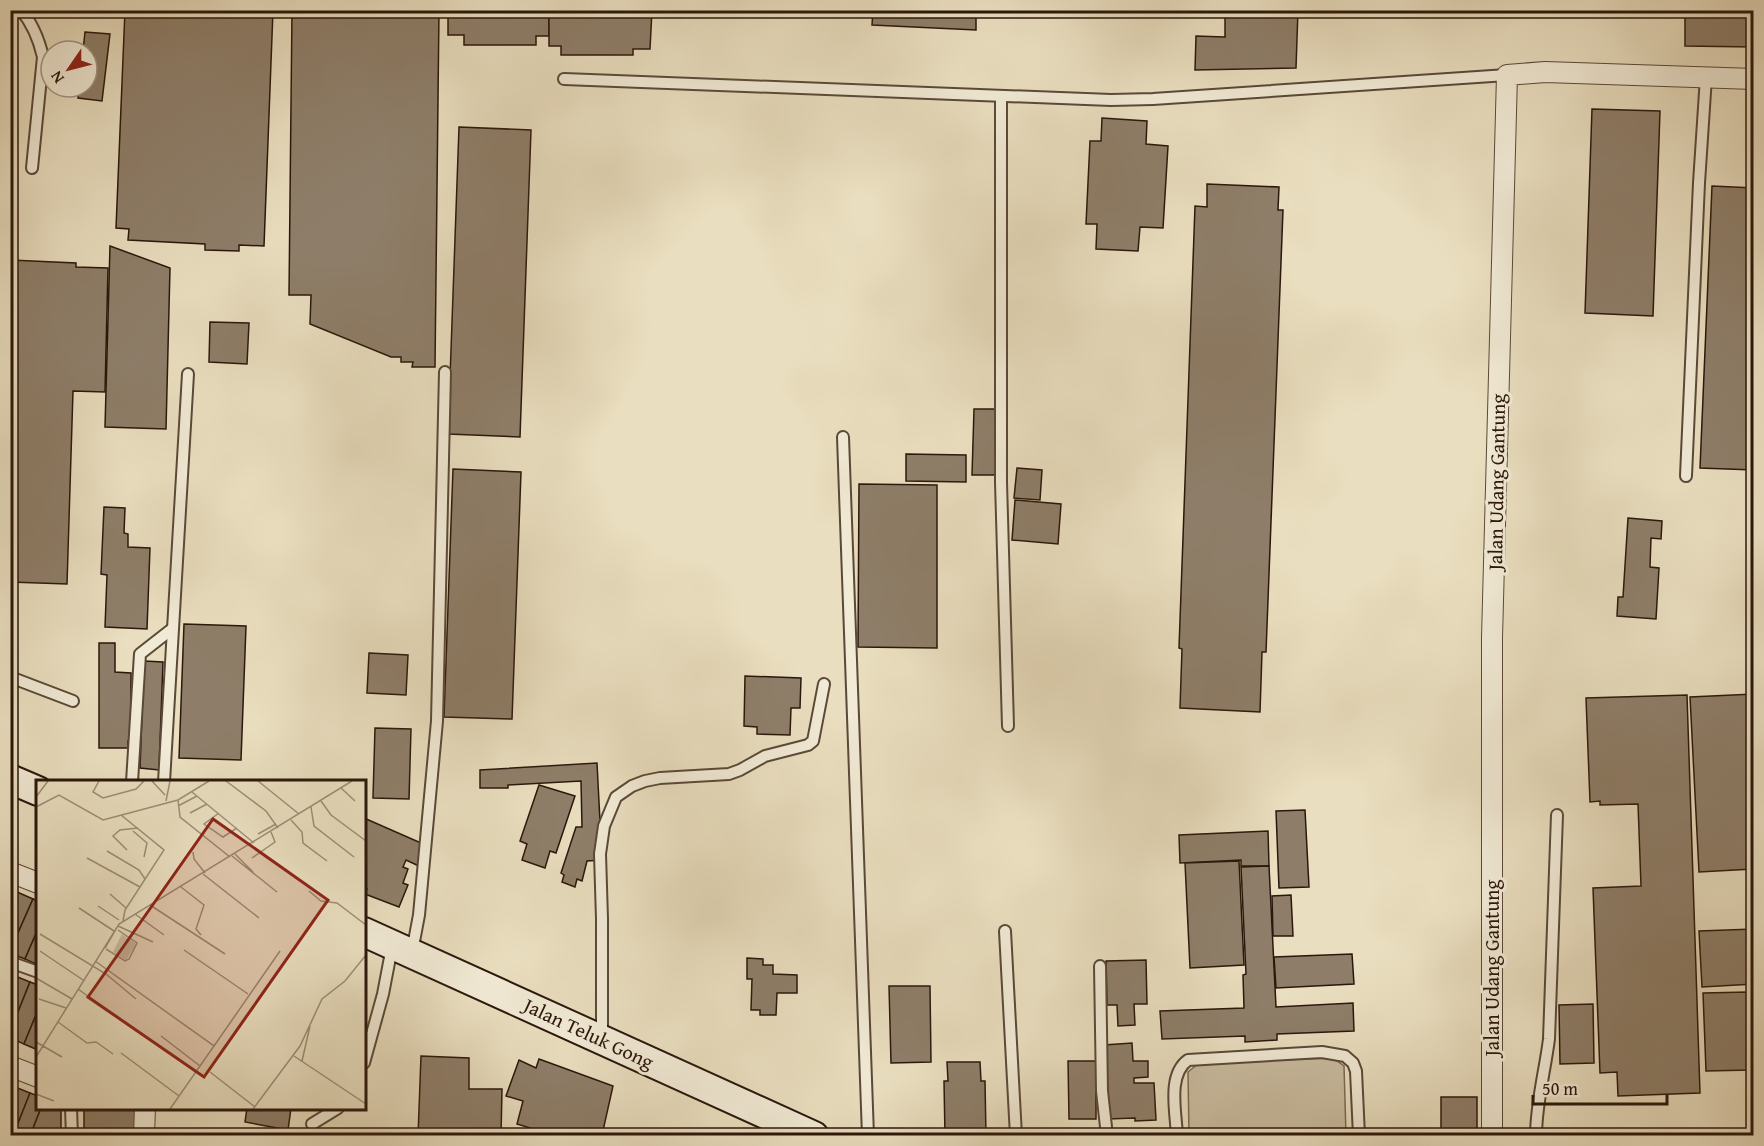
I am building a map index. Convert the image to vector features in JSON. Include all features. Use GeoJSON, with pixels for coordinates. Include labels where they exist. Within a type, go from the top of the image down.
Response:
{"type":"FeatureCollection","features":[{"type":"Feature","properties":{"kind":"street"},"geometry":{"type":"LineString","coordinates":[[1507,75],[1545,72],[1754,79]]}},
{"type":"Feature","properties":{"kind":"street","name":"Jalan Udang Gantung"},"geometry":{"type":"LineString","coordinates":[[1492,1136],[1492,638],[1507,75]]}},
{"type":"Feature","properties":{"kind":"street"},"geometry":{"type":"LineString","coordinates":[[10,779],[36,790]]}},
{"type":"Feature","properties":{"kind":"street"},"geometry":{"type":"LineString","coordinates":[[10,872],[36,882]]}},
{"type":"Feature","properties":{"kind":"street","name":"Jalan Teluk Gong"},"geometry":{"type":"LineString","coordinates":[[366,933],[814,1136]]}},
{"type":"Feature","properties":{"kind":"street"},"geometry":{"type":"LineString","coordinates":[[10,1066],[36,1076]]}},
{"type":"Feature","properties":{"kind":"street"},"geometry":{"type":"LineString","coordinates":[[144,1136],[145,1110]]}},
{"type":"Feature","properties":{"kind":"lane"},"geometry":{"type":"LineString","coordinates":[[21,10],[33,27],[43,57],[32,168]]}},
{"type":"Feature","properties":{"kind":"lane"},"geometry":{"type":"LineString","coordinates":[[564,79],[1111,100],[1507,75]]}},
{"type":"Feature","properties":{"kind":"lane"},"geometry":{"type":"LineString","coordinates":[[1686,476],[1706,77]]}},
{"type":"Feature","properties":{"kind":"lane"},"geometry":{"type":"LineString","coordinates":[[1001,96],[1001,482],[1008,726]]}},
{"type":"Feature","properties":{"kind":"lane"},"geometry":{"type":"LineString","coordinates":[[366,1055],[383,994],[419,915],[437,722],[445,372]]}},
{"type":"Feature","properties":{"kind":"lane"},"geometry":{"type":"LineString","coordinates":[[164,780],[188,374]]}},
{"type":"Feature","properties":{"kind":"lane"},"geometry":{"type":"LineString","coordinates":[[843,437],[868,1136]]}},
{"type":"Feature","properties":{"kind":"lane"},"geometry":{"type":"LineString","coordinates":[[132,780],[140,654],[172,629]]}},
{"type":"Feature","properties":{"kind":"lane"},"geometry":{"type":"LineString","coordinates":[[10,677],[73,701]]}},
{"type":"Feature","properties":{"kind":"lane"},"geometry":{"type":"LineString","coordinates":[[602,1039],[600,854],[604,826],[616,797],[632,786],[645,781],[729,774],[765,756],[808,745],[813,741],[824,684]]}},
{"type":"Feature","properties":{"kind":"lane"},"geometry":{"type":"LineString","coordinates":[[1536,1136],[1537,1105],[1545,1072],[1549,1039],[1557,815]]}},
{"type":"Feature","properties":{"kind":"lane"},"geometry":{"type":"LineString","coordinates":[[1005,931],[1016,1136]]}},
{"type":"Feature","properties":{"kind":"lane"},"geometry":{"type":"LineString","coordinates":[[10,962],[36,971]]}},
{"type":"Feature","properties":{"kind":"lane"},"geometry":{"type":"LineString","coordinates":[[1100,966],[1102,1091],[1107,1136]]}},
{"type":"Feature","properties":{"kind":"lane"},"geometry":{"type":"LineString","coordinates":[[1177,1136],[1175,1079],[1179,1068],[1188,1060],[1322,1052],[1345,1056],[1355,1067],[1359,1136]]}},
{"type":"Feature","properties":{"kind":"lane"},"geometry":{"type":"LineString","coordinates":[[71,1110],[72,1136]]}},
{"type":"Feature","properties":{"kind":"lane"},"geometry":{"type":"LineString","coordinates":[[312,1124],[335,1110]]}},
{"type":"Feature","properties":{"kind":"shaded area"},"geometry":{"type":"Polygon","coordinates":[[[1333,1058],[1344,1066],[1346,1135],[1189,1135],[1188,1072],[1199,1063],[1333,1058]]]}},
{"type":"Feature","properties":{"kind":"building"},"geometry":{"type":"Polygon","coordinates":[[[125,10],[273,10],[264,246],[239,245],[239,251],[205,250],[205,244],[128,240],[129,229],[116,228],[125,10]]]}},
{"type":"Feature","properties":{"kind":"building"},"geometry":{"type":"Polygon","coordinates":[[[292,10],[439,10],[435,367],[412,367],[413,362],[401,362],[401,357],[391,357],[310,324],[311,295],[289,295],[292,10]]]}},
{"type":"Feature","properties":{"kind":"building"},"geometry":{"type":"Polygon","coordinates":[[[448,10],[549,10],[549,36],[536,36],[536,45],[464,45],[464,35],[448,35],[448,10]]]}},
{"type":"Feature","properties":{"kind":"building"},"geometry":{"type":"Polygon","coordinates":[[[549,10],[652,10],[650,49],[633,49],[633,55],[561,55],[561,46],[549,46],[549,10]]]}},
{"type":"Feature","properties":{"kind":"building"},"geometry":{"type":"Polygon","coordinates":[[[873,10],[976,10],[976,30],[872,25],[873,10]]]}},
{"type":"Feature","properties":{"kind":"building"},"geometry":{"type":"Polygon","coordinates":[[[1233,10],[1298,10],[1296,68],[1195,70],[1196,36],[1225,37],[1225,15],[1233,15],[1233,10]]]}},
{"type":"Feature","properties":{"kind":"building"},"geometry":{"type":"Polygon","coordinates":[[[1685,10],[1735,10],[1735,14],[1754,15],[1754,47],[1685,46],[1685,10]]]}},
{"type":"Feature","properties":{"kind":"building"},"geometry":{"type":"Polygon","coordinates":[[[85,32],[110,34],[102,101],[86,99],[99,99],[99,39],[84,39],[85,32]]]}},
{"type":"Feature","properties":{"kind":"building"},"geometry":{"type":"Polygon","coordinates":[[[1592,109],[1660,111],[1653,316],[1585,313],[1592,109]]]}},
{"type":"Feature","properties":{"kind":"building"},"geometry":{"type":"Polygon","coordinates":[[[1102,118],[1147,121],[1146,144],[1168,146],[1163,228],[1140,227],[1138,251],[1096,249],[1097,224],[1086,224],[1090,141],[1101,141],[1102,118]]]}},
{"type":"Feature","properties":{"kind":"building"},"geometry":{"type":"Polygon","coordinates":[[[459,127],[531,130],[520,437],[448,434],[459,127]]]}},
{"type":"Feature","properties":{"kind":"building"},"geometry":{"type":"Polygon","coordinates":[[[1207,184],[1279,187],[1278,210],[1283,210],[1266,652],[1262,652],[1260,712],[1180,708],[1182,649],[1179,648],[1195,206],[1207,207],[1207,184]]]}},
{"type":"Feature","properties":{"kind":"building"},"geometry":{"type":"Polygon","coordinates":[[[1712,186],[1754,188],[1754,470],[1700,468],[1712,186]]]}},
{"type":"Feature","properties":{"kind":"building"},"geometry":{"type":"Polygon","coordinates":[[[110,246],[170,268],[166,429],[105,427],[110,246]]]}},
{"type":"Feature","properties":{"kind":"building"},"geometry":{"type":"Polygon","coordinates":[[[10,260],[76,263],[76,267],[108,268],[105,392],[73,391],[67,584],[10,582],[10,260]]]}},
{"type":"Feature","properties":{"kind":"building"},"geometry":{"type":"Polygon","coordinates":[[[210,322],[249,323],[247,364],[209,362],[210,322]]]}},
{"type":"Feature","properties":{"kind":"building"},"geometry":{"type":"Polygon","coordinates":[[[974,409],[996,409],[995,475],[972,475],[974,409]]]}},
{"type":"Feature","properties":{"kind":"building"},"geometry":{"type":"Polygon","coordinates":[[[906,454],[966,455],[966,482],[906,481],[906,454]]]}},
{"type":"Feature","properties":{"kind":"building"},"geometry":{"type":"Polygon","coordinates":[[[1017,468],[1042,470],[1040,500],[1014,498],[1017,468]]]}},
{"type":"Feature","properties":{"kind":"building"},"geometry":{"type":"Polygon","coordinates":[[[453,469],[521,472],[512,719],[444,717],[453,469]]]}},
{"type":"Feature","properties":{"kind":"building"},"geometry":{"type":"Polygon","coordinates":[[[859,484],[937,485],[937,648],[858,647],[859,484]]]}},
{"type":"Feature","properties":{"kind":"building"},"geometry":{"type":"Polygon","coordinates":[[[1015,500],[1061,504],[1058,544],[1012,540],[1015,500]]]}},
{"type":"Feature","properties":{"kind":"building"},"geometry":{"type":"Polygon","coordinates":[[[104,507],[125,508],[124,533],[128,534],[128,547],[150,548],[147,629],[105,627],[107,575],[101,574],[104,507]]]}},
{"type":"Feature","properties":{"kind":"building"},"geometry":{"type":"Polygon","coordinates":[[[1628,518],[1662,521],[1661,539],[1651,538],[1650,567],[1659,568],[1656,619],[1617,616],[1618,597],[1623,597],[1628,518]]]}},
{"type":"Feature","properties":{"kind":"building"},"geometry":{"type":"Polygon","coordinates":[[[184,624],[246,626],[241,760],[179,758],[184,624]]]}},
{"type":"Feature","properties":{"kind":"building"},"geometry":{"type":"Polygon","coordinates":[[[99,643],[115,643],[115,672],[131,673],[131,742],[128,741],[128,748],[99,748],[99,643]]]}},
{"type":"Feature","properties":{"kind":"building"},"geometry":{"type":"Polygon","coordinates":[[[369,653],[408,655],[406,695],[367,693],[369,653]]]}},
{"type":"Feature","properties":{"kind":"building"},"geometry":{"type":"Polygon","coordinates":[[[144,661],[163,662],[159,770],[140,768],[144,661]]]}},
{"type":"Feature","properties":{"kind":"building"},"geometry":{"type":"Polygon","coordinates":[[[745,676],[801,678],[800,708],[791,708],[790,735],[757,734],[757,727],[744,726],[745,676]]]}},
{"type":"Feature","properties":{"kind":"building"},"geometry":{"type":"Polygon","coordinates":[[[1754,694],[1753,869],[1699,872],[1690,697],[1754,694]]]}},
{"type":"Feature","properties":{"kind":"building"},"geometry":{"type":"Polygon","coordinates":[[[1687,695],[1700,1093],[1618,1096],[1617,1072],[1600,1073],[1593,888],[1641,886],[1638,804],[1600,805],[1600,801],[1590,802],[1586,698],[1687,695]]]}},
{"type":"Feature","properties":{"kind":"building"},"geometry":{"type":"Polygon","coordinates":[[[375,728],[411,729],[409,799],[373,798],[375,728]]]}},
{"type":"Feature","properties":{"kind":"building"},"geometry":{"type":"Polygon","coordinates":[[[597,763],[602,860],[587,861],[582,881],[577,879],[575,887],[562,882],[564,875],[561,873],[576,827],[582,827],[581,781],[508,785],[508,788],[480,788],[480,770],[597,763]]]}},
{"type":"Feature","properties":{"kind":"building"},"geometry":{"type":"Polygon","coordinates":[[[539,785],[575,796],[556,853],[550,851],[545,868],[522,860],[527,844],[520,841],[539,785]]]}},
{"type":"Feature","properties":{"kind":"building"},"geometry":{"type":"Polygon","coordinates":[[[1305,810],[1309,887],[1279,888],[1276,811],[1305,810]]]}},
{"type":"Feature","properties":{"kind":"building"},"geometry":{"type":"Polygon","coordinates":[[[366,819],[421,843],[419,866],[406,860],[403,867],[408,869],[403,883],[408,885],[399,907],[366,894],[366,819]]]}},
{"type":"Feature","properties":{"kind":"building"},"geometry":{"type":"Polygon","coordinates":[[[1268,831],[1269,866],[1241,866],[1241,860],[1180,863],[1179,835],[1268,831]]]}},
{"type":"Feature","properties":{"kind":"building"},"geometry":{"type":"Polygon","coordinates":[[[1239,861],[1244,965],[1190,968],[1185,863],[1239,861]]]}},
{"type":"Feature","properties":{"kind":"building"},"geometry":{"type":"Polygon","coordinates":[[[1269,866],[1276,1007],[1353,1003],[1354,1031],[1277,1034],[1277,1040],[1245,1042],[1245,1036],[1162,1039],[1160,1011],[1244,1008],[1243,975],[1246,974],[1241,867],[1269,866]]]}},
{"type":"Feature","properties":{"kind":"building"},"geometry":{"type":"Polygon","coordinates":[[[17,892],[33,899],[10,951],[10,907],[17,892]]]}},
{"type":"Feature","properties":{"kind":"building"},"geometry":{"type":"Polygon","coordinates":[[[1291,895],[1293,936],[1273,936],[1272,896],[1291,895]]]}},
{"type":"Feature","properties":{"kind":"building"},"geometry":{"type":"Polygon","coordinates":[[[33,899],[36,900],[36,934],[25,959],[10,951],[33,899]]]}},
{"type":"Feature","properties":{"kind":"building"},"geometry":{"type":"Polygon","coordinates":[[[1754,929],[1754,984],[1702,987],[1699,931],[1754,929]]]}},
{"type":"Feature","properties":{"kind":"building"},"geometry":{"type":"Polygon","coordinates":[[[36,934],[36,964],[25,959],[36,934]]]}},
{"type":"Feature","properties":{"kind":"building"},"geometry":{"type":"Polygon","coordinates":[[[1352,954],[1354,984],[1276,988],[1274,957],[1352,954]]]}},
{"type":"Feature","properties":{"kind":"building"},"geometry":{"type":"Polygon","coordinates":[[[747,958],[763,959],[763,965],[773,965],[773,974],[797,975],[797,993],[777,993],[776,1015],[760,1015],[760,1010],[751,1010],[752,979],[747,979],[747,958]]]}},
{"type":"Feature","properties":{"kind":"building"},"geometry":{"type":"Polygon","coordinates":[[[1146,960],[1147,1004],[1134,1004],[1135,1025],[1118,1026],[1117,1005],[1107,1005],[1106,961],[1146,960]]]}},
{"type":"Feature","properties":{"kind":"building"},"geometry":{"type":"Polygon","coordinates":[[[15,976],[30,982],[10,1032],[10,987],[15,976]]]}},
{"type":"Feature","properties":{"kind":"building"},"geometry":{"type":"Polygon","coordinates":[[[30,982],[36,984],[36,1015],[24,1044],[10,1038],[10,1032],[30,982]]]}},
{"type":"Feature","properties":{"kind":"building"},"geometry":{"type":"Polygon","coordinates":[[[889,986],[930,986],[931,1062],[891,1063],[889,986]]]}},
{"type":"Feature","properties":{"kind":"building"},"geometry":{"type":"Polygon","coordinates":[[[1748,992],[1751,1070],[1706,1071],[1703,993],[1748,992]]]}},
{"type":"Feature","properties":{"kind":"building"},"geometry":{"type":"Polygon","coordinates":[[[1593,1004],[1594,1063],[1560,1064],[1559,1005],[1593,1004]]]}},
{"type":"Feature","properties":{"kind":"building"},"geometry":{"type":"Polygon","coordinates":[[[36,1015],[36,1049],[24,1044],[36,1015]]]}},
{"type":"Feature","properties":{"kind":"building"},"geometry":{"type":"Polygon","coordinates":[[[1132,1043],[1133,1061],[1148,1061],[1148,1077],[1134,1078],[1134,1083],[1154,1083],[1156,1120],[1108,1119],[1104,1045],[1132,1043]]]}},
{"type":"Feature","properties":{"kind":"building"},"geometry":{"type":"Polygon","coordinates":[[[421,1056],[469,1058],[469,1089],[502,1089],[501,1136],[418,1136],[421,1056]]]}},
{"type":"Feature","properties":{"kind":"building"},"geometry":{"type":"Polygon","coordinates":[[[539,1059],[613,1086],[602,1135],[620,1136],[533,1136],[529,1134],[530,1128],[517,1124],[523,1101],[506,1096],[519,1060],[536,1068],[539,1059]]]}},
{"type":"Feature","properties":{"kind":"building"},"geometry":{"type":"Polygon","coordinates":[[[1068,1061],[1096,1061],[1096,1119],[1069,1119],[1068,1061]]]}},
{"type":"Feature","properties":{"kind":"building"},"geometry":{"type":"Polygon","coordinates":[[[947,1062],[980,1062],[981,1081],[985,1081],[986,1136],[945,1136],[944,1081],[948,1081],[947,1062]]]}},
{"type":"Feature","properties":{"kind":"building"},"geometry":{"type":"Polygon","coordinates":[[[15,1087],[30,1093],[13,1136],[10,1136],[10,1098],[15,1087]]]}},
{"type":"Feature","properties":{"kind":"building"},"geometry":{"type":"Polygon","coordinates":[[[30,1093],[36,1095],[36,1110],[40,1110],[30,1136],[13,1136],[30,1093]]]}},
{"type":"Feature","properties":{"kind":"building"},"geometry":{"type":"Polygon","coordinates":[[[1441,1097],[1477,1097],[1477,1136],[1441,1136],[1441,1097]]]}},
{"type":"Feature","properties":{"kind":"building"},"geometry":{"type":"Polygon","coordinates":[[[40,1110],[61,1110],[61,1136],[30,1136],[40,1110]]]}},
{"type":"Feature","properties":{"kind":"building"},"geometry":{"type":"Polygon","coordinates":[[[84,1110],[135,1110],[135,1136],[84,1136],[84,1110]]]}},
{"type":"Feature","properties":{"kind":"building"},"geometry":{"type":"Polygon","coordinates":[[[247,1110],[291,1110],[288,1130],[245,1122],[247,1110]]]}}]}
